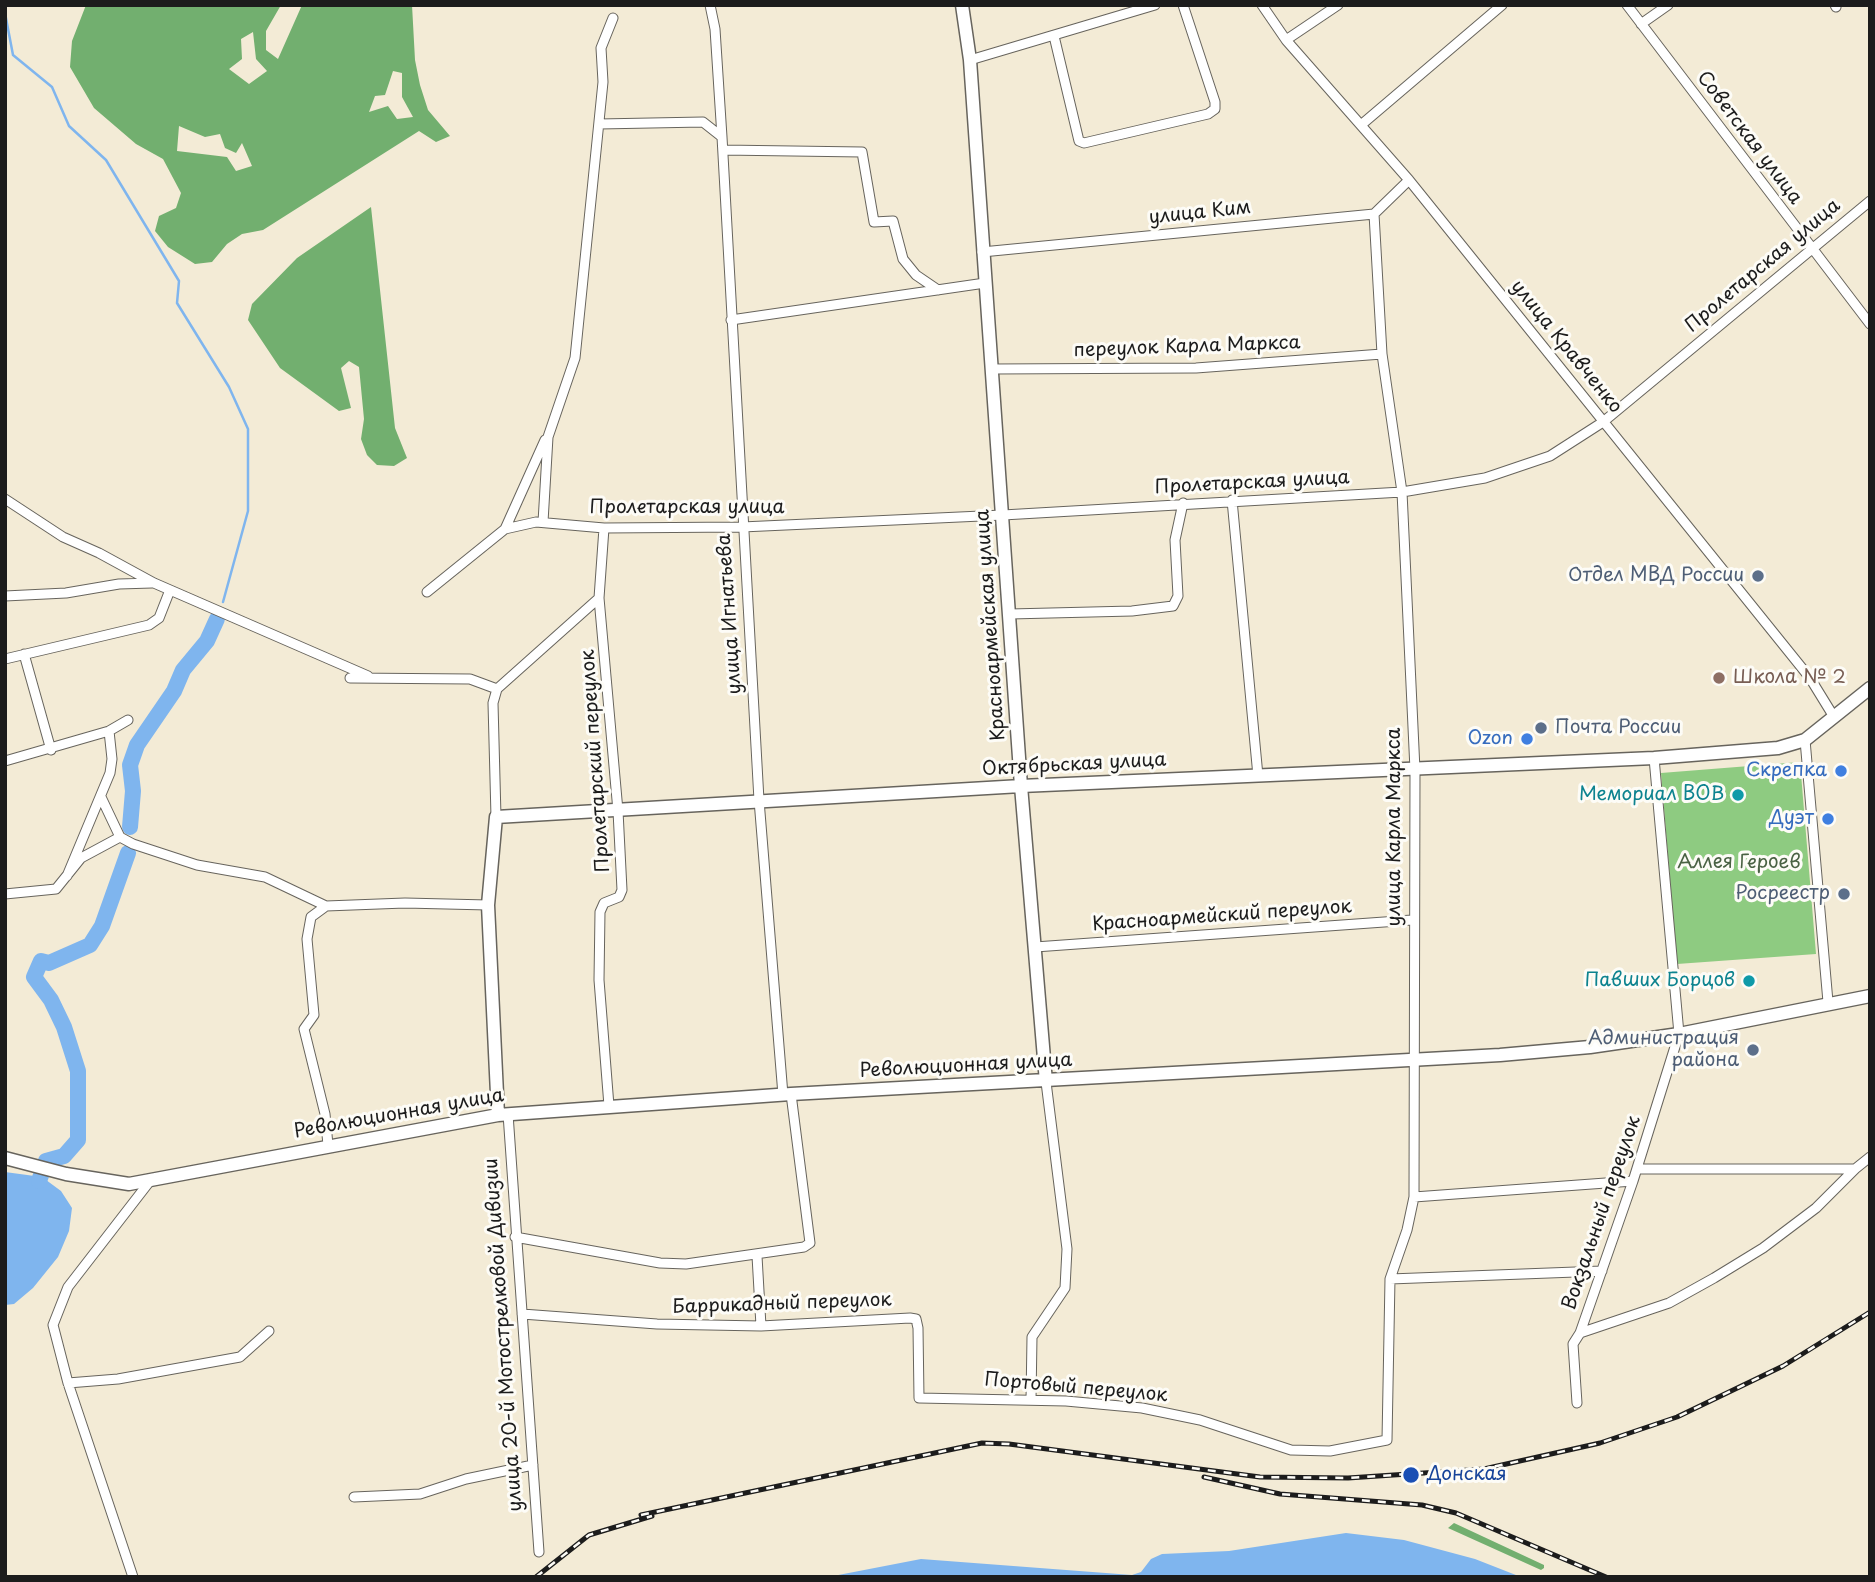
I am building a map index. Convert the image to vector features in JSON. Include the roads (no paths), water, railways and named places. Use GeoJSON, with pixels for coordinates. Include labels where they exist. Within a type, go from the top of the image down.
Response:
{"type":"FeatureCollection","features":[{"type":"Feature","properties":{"kind":"street","name":"улица Игнатьева"},"geometry":{"type":"LineString","coordinates":[[710,5],[715,29],[723,150],[759,800],[787,1094],[810,1243],[757,1256]]}},
{"type":"Feature","properties":{"kind":"street","name":"Красноармейская улица"},"geometry":{"type":"LineString","coordinates":[[962,5],[970,60],[1021,786],[1046,1082],[1066,1262],[1065,1288],[1032,1337],[1031,1400]]}},
{"type":"Feature","properties":{"kind":"street"},"geometry":{"type":"LineString","coordinates":[[970,60],[1155,5]]}},
{"type":"Feature","properties":{"kind":"street"},"geometry":{"type":"LineString","coordinates":[[1054,36],[1079,141],[1084,143],[1182,121],[1208,114],[1215,108],[1183,5]]}},
{"type":"Feature","properties":{"kind":"street","name":"улица Кравченко"},"geometry":{"type":"LineString","coordinates":[[1262,5],[1286,40],[1409,180],[1810,678],[1834,717]]}},
{"type":"Feature","properties":{"kind":"street"},"geometry":{"type":"LineString","coordinates":[[1286,40],[1338,5]]}},
{"type":"Feature","properties":{"kind":"street"},"geometry":{"type":"LineString","coordinates":[[1361,125],[1502,5]]}},
{"type":"Feature","properties":{"kind":"street","name":"Советская улица"},"geometry":{"type":"LineString","coordinates":[[1627,5],[1870,324]]}},
{"type":"Feature","properties":{"kind":"street"},"geometry":{"type":"LineString","coordinates":[[1641,24],[1668,5]]}},
{"type":"Feature","properties":{"kind":"street"},"geometry":{"type":"LineString","coordinates":[[427,592],[505,529],[550,429],[575,358],[603,82],[601,48],[613,18]]}},
{"type":"Feature","properties":{"kind":"street"},"geometry":{"type":"LineString","coordinates":[[598,124],[703,122],[722,137]]}},
{"type":"Feature","properties":{"kind":"street"},"geometry":{"type":"LineString","coordinates":[[723,150],[862,152],[874,222],[892,221],[903,259],[916,275],[938,290]]}},
{"type":"Feature","properties":{"kind":"street"},"geometry":{"type":"LineString","coordinates":[[1374,214],[1409,180]]}},
{"type":"Feature","properties":{"kind":"street","name":"Пролетарская улица"},"geometry":{"type":"LineString","coordinates":[[505,529],[523,523],[543,522],[604,528],[742,527],[1003,515],[1402,492],[1485,478],[1550,456],[1603,422],[1870,201]]}},
{"type":"Feature","properties":{"kind":"street","name":"улица Ким"},"geometry":{"type":"LineString","coordinates":[[982,252],[1374,214]]}},
{"type":"Feature","properties":{"kind":"street","name":"улица Карла Маркса"},"geometry":{"type":"LineString","coordinates":[[1374,214],[1382,354],[1402,492],[1415,770],[1412,920],[1414,1197],[1407,1230],[1390,1279],[1387,1440]]}},
{"type":"Feature","properties":{"kind":"street"},"geometry":{"type":"LineString","coordinates":[[731,320],[985,284]]}},
{"type":"Feature","properties":{"kind":"street","name":"переулок Карла Маркса"},"geometry":{"type":"LineString","coordinates":[[993,369],[1196,368],[1382,354]]}},
{"type":"Feature","properties":{"kind":"street"},"geometry":{"type":"LineString","coordinates":[[543,522],[550,429]]}},
{"type":"Feature","properties":{"kind":"street"},"geometry":{"type":"LineString","coordinates":[[5,499],[63,537],[99,552],[154,583],[369,676]]}},
{"type":"Feature","properties":{"kind":"street"},"geometry":{"type":"LineString","coordinates":[[1232,500],[1258,776]]}},
{"type":"Feature","properties":{"kind":"street"},"geometry":{"type":"LineString","coordinates":[[1010,614],[1132,611],[1173,606],[1177,603],[1178,596],[1175,540],[1183,503]]}},
{"type":"Feature","properties":{"kind":"street","name":"Пролетарский переулок"},"geometry":{"type":"LineString","coordinates":[[604,528],[599,598],[618,811],[621,895],[604,903],[600,912],[599,980],[609,1106]]}},
{"type":"Feature","properties":{"kind":"street"},"geometry":{"type":"LineString","coordinates":[[5,596],[66,593],[119,583],[154,583]]}},
{"type":"Feature","properties":{"kind":"street"},"geometry":{"type":"LineString","coordinates":[[5,659],[157,622],[170,590]]}},
{"type":"Feature","properties":{"kind":"street"},"geometry":{"type":"LineString","coordinates":[[350,678],[369,676],[470,679],[497,689],[599,598]]}},
{"type":"Feature","properties":{"kind":"street"},"geometry":{"type":"LineString","coordinates":[[24,654],[51,750]]}},
{"type":"Feature","properties":{"kind":"street"},"geometry":{"type":"LineString","coordinates":[[1828,1002],[1805,740],[1870,688]]}},
{"type":"Feature","properties":{"kind":"street","name":"улица 20-й Мотострелковой Дивизии"},"geometry":{"type":"LineString","coordinates":[[497,689],[494,704],[496,817],[488,905],[540,1552]]}},
{"type":"Feature","properties":{"kind":"street"},"geometry":{"type":"LineString","coordinates":[[5,761],[51,750],[108,731],[128,720]]}},
{"type":"Feature","properties":{"kind":"street"},"geometry":{"type":"LineString","coordinates":[[67,876],[112,766],[108,731]]}},
{"type":"Feature","properties":{"kind":"street","name":"Октябрьская улица"},"geometry":{"type":"LineString","coordinates":[[496,817],[1021,786],[1654,758],[1778,748],[1805,740]]}},
{"type":"Feature","properties":{"kind":"street"},"geometry":{"type":"LineString","coordinates":[[1654,758],[1679,1034]]}},
{"type":"Feature","properties":{"kind":"street"},"geometry":{"type":"LineString","coordinates":[[101,797],[120,837],[197,865],[265,877],[326,906]]}},
{"type":"Feature","properties":{"kind":"street"},"geometry":{"type":"LineString","coordinates":[[5,894],[52,890],[60,886],[81,858],[120,837]]}},
{"type":"Feature","properties":{"kind":"street"},"geometry":{"type":"LineString","coordinates":[[328,1144],[325,1114],[304,1029],[314,1015],[308,961],[309,922],[317,910],[326,906],[405,903],[488,905]]}},
{"type":"Feature","properties":{"kind":"street","name":"Красноармейский переулок"},"geometry":{"type":"LineString","coordinates":[[1035,947],[1412,920]]}},
{"type":"Feature","properties":{"kind":"street","name":"Революционная улица"},"geometry":{"type":"LineString","coordinates":[[5,1158],[115,1183],[150,1181],[328,1144],[503,1115],[787,1094],[1046,1082],[1590,1047],[1679,1034],[1828,1002],[1870,996]]}},
{"type":"Feature","properties":{"kind":"street","name":"Вокзальный переулок"},"geometry":{"type":"LineString","coordinates":[[1577,1403],[1572,1350],[1633,1181],[1679,1034]]}},
{"type":"Feature","properties":{"kind":"street"},"geometry":{"type":"LineString","coordinates":[[1580,1334],[1669,1303],[1714,1278],[1763,1248],[1815,1208],[1870,1157]]}},
{"type":"Feature","properties":{"kind":"street"},"geometry":{"type":"LineString","coordinates":[[1637,1169],[1855,1169]]}},
{"type":"Feature","properties":{"kind":"street"},"geometry":{"type":"LineString","coordinates":[[133,1577],[68,1383],[53,1325],[58,1306],[68,1287],[150,1181]]}},
{"type":"Feature","properties":{"kind":"street"},"geometry":{"type":"LineString","coordinates":[[1414,1197],[1633,1181]]}},
{"type":"Feature","properties":{"kind":"street"},"geometry":{"type":"LineString","coordinates":[[515,1237],[660,1263],[686,1264],[757,1256],[761,1326]]}},
{"type":"Feature","properties":{"kind":"street"},"geometry":{"type":"LineString","coordinates":[[1390,1279],[1602,1271]]}},
{"type":"Feature","properties":{"kind":"street","name":"Баррикадный переулок"},"geometry":{"type":"LineString","coordinates":[[522,1314],[657,1324],[761,1326],[916,1319]]}},
{"type":"Feature","properties":{"kind":"street","name":"Портовый переулок"},"geometry":{"type":"LineString","coordinates":[[916,1319],[919,1398],[1031,1400],[1173,1413],[1291,1450],[1337,1450],[1387,1440]]}},
{"type":"Feature","properties":{"kind":"street"},"geometry":{"type":"LineString","coordinates":[[68,1383],[118,1378],[240,1357],[269,1331]]}},
{"type":"Feature","properties":{"kind":"street"},"geometry":{"type":"LineString","coordinates":[[354,1497],[419,1494],[466,1479],[533,1465]]}},
{"type":"Feature","properties":{"kind":"water"},"geometry":{"type":"Polygon","coordinates":[[[5,1172],[42,1177],[61,1191],[72,1208],[69,1231],[58,1257],[33,1288],[14,1304],[5,1305],[5,1172]]]}},
{"type":"Feature","properties":{"kind":"water"},"geometry":{"type":"Polygon","coordinates":[[[1346,1533],[1404,1540],[1475,1559],[1521,1577],[828,1577],[921,1559],[1132,1575],[1141,1572],[1151,1559],[1162,1554],[1229,1551],[1346,1533]]]}},
{"type":"Feature","properties":{"kind":"waterway"},"geometry":{"type":"LineString","coordinates":[[5,13],[13,55],[52,87],[69,126],[106,160],[179,281],[177,303],[229,387],[248,429],[248,511],[223,602]]}},
{"type":"Feature","properties":{"kind":"waterway"},"geometry":{"type":"LineString","coordinates":[[130,827],[133,791],[130,765],[137,745],[174,691],[183,670],[207,641],[217,619]]}},
{"type":"Feature","properties":{"kind":"waterway"},"geometry":{"type":"LineString","coordinates":[[39,1181],[46,1161],[64,1156],[78,1140],[78,1071],[64,1027],[51,1000],[34,977],[41,961],[49,963],[90,945],[102,926],[128,853]]}},
{"type":"Feature","properties":{"kind":"railway"},"geometry":{"type":"LineString","coordinates":[[641,1515],[982,1443],[1009,1444],[1260,1477],[1348,1478],[1484,1469],[1600,1443],[1677,1417],[1783,1366],[1870,1312]]}},
{"type":"Feature","properties":{"kind":"railway"},"geometry":{"type":"LineString","coordinates":[[1204,1477],[1280,1494],[1422,1505],[1456,1513],[1606,1577]]}},
{"type":"Feature","properties":{"kind":"railway"},"geometry":{"type":"LineString","coordinates":[[536,1577],[589,1535],[652,1516]]}},
{"type":"Feature","properties":{"kind":"place","name":"Отдел МВД России"},"geometry":{"type":"Point","coordinates":[1758,576]}},
{"type":"Feature","properties":{"kind":"place","name":"Школа № 2"},"geometry":{"type":"Point","coordinates":[1719,678]}},
{"type":"Feature","properties":{"kind":"place","name":"Почта России"},"geometry":{"type":"Point","coordinates":[1541,728]}},
{"type":"Feature","properties":{"kind":"place","name":"Ozon"},"geometry":{"type":"Point","coordinates":[1527,739]}},
{"type":"Feature","properties":{"kind":"place","name":"Скрепка"},"geometry":{"type":"Point","coordinates":[1841,771]}},
{"type":"Feature","properties":{"kind":"place","name":"Мемориал ВОВ"},"geometry":{"type":"Point","coordinates":[1738,795]}},
{"type":"Feature","properties":{"kind":"place","name":"Дуэт"},"geometry":{"type":"Point","coordinates":[1828,819]}},
{"type":"Feature","properties":{"kind":"place","name":"Росреестр"},"geometry":{"type":"Point","coordinates":[1844,894]}},
{"type":"Feature","properties":{"kind":"place","name":"Павших Борцов"},"geometry":{"type":"Point","coordinates":[1749,981]}},
{"type":"Feature","properties":{"kind":"place","name":"Администрация района"},"geometry":{"type":"Point","coordinates":[1753,1050]}},
{"type":"Feature","properties":{"kind":"place","name":"Донская"},"geometry":{"type":"Point","coordinates":[1411,1475]}},
{"type":"Feature","properties":{"kind":"park label","name":"Аллея Героев"},"geometry":{"type":"Point","coordinates":[1739,863]}}]}
